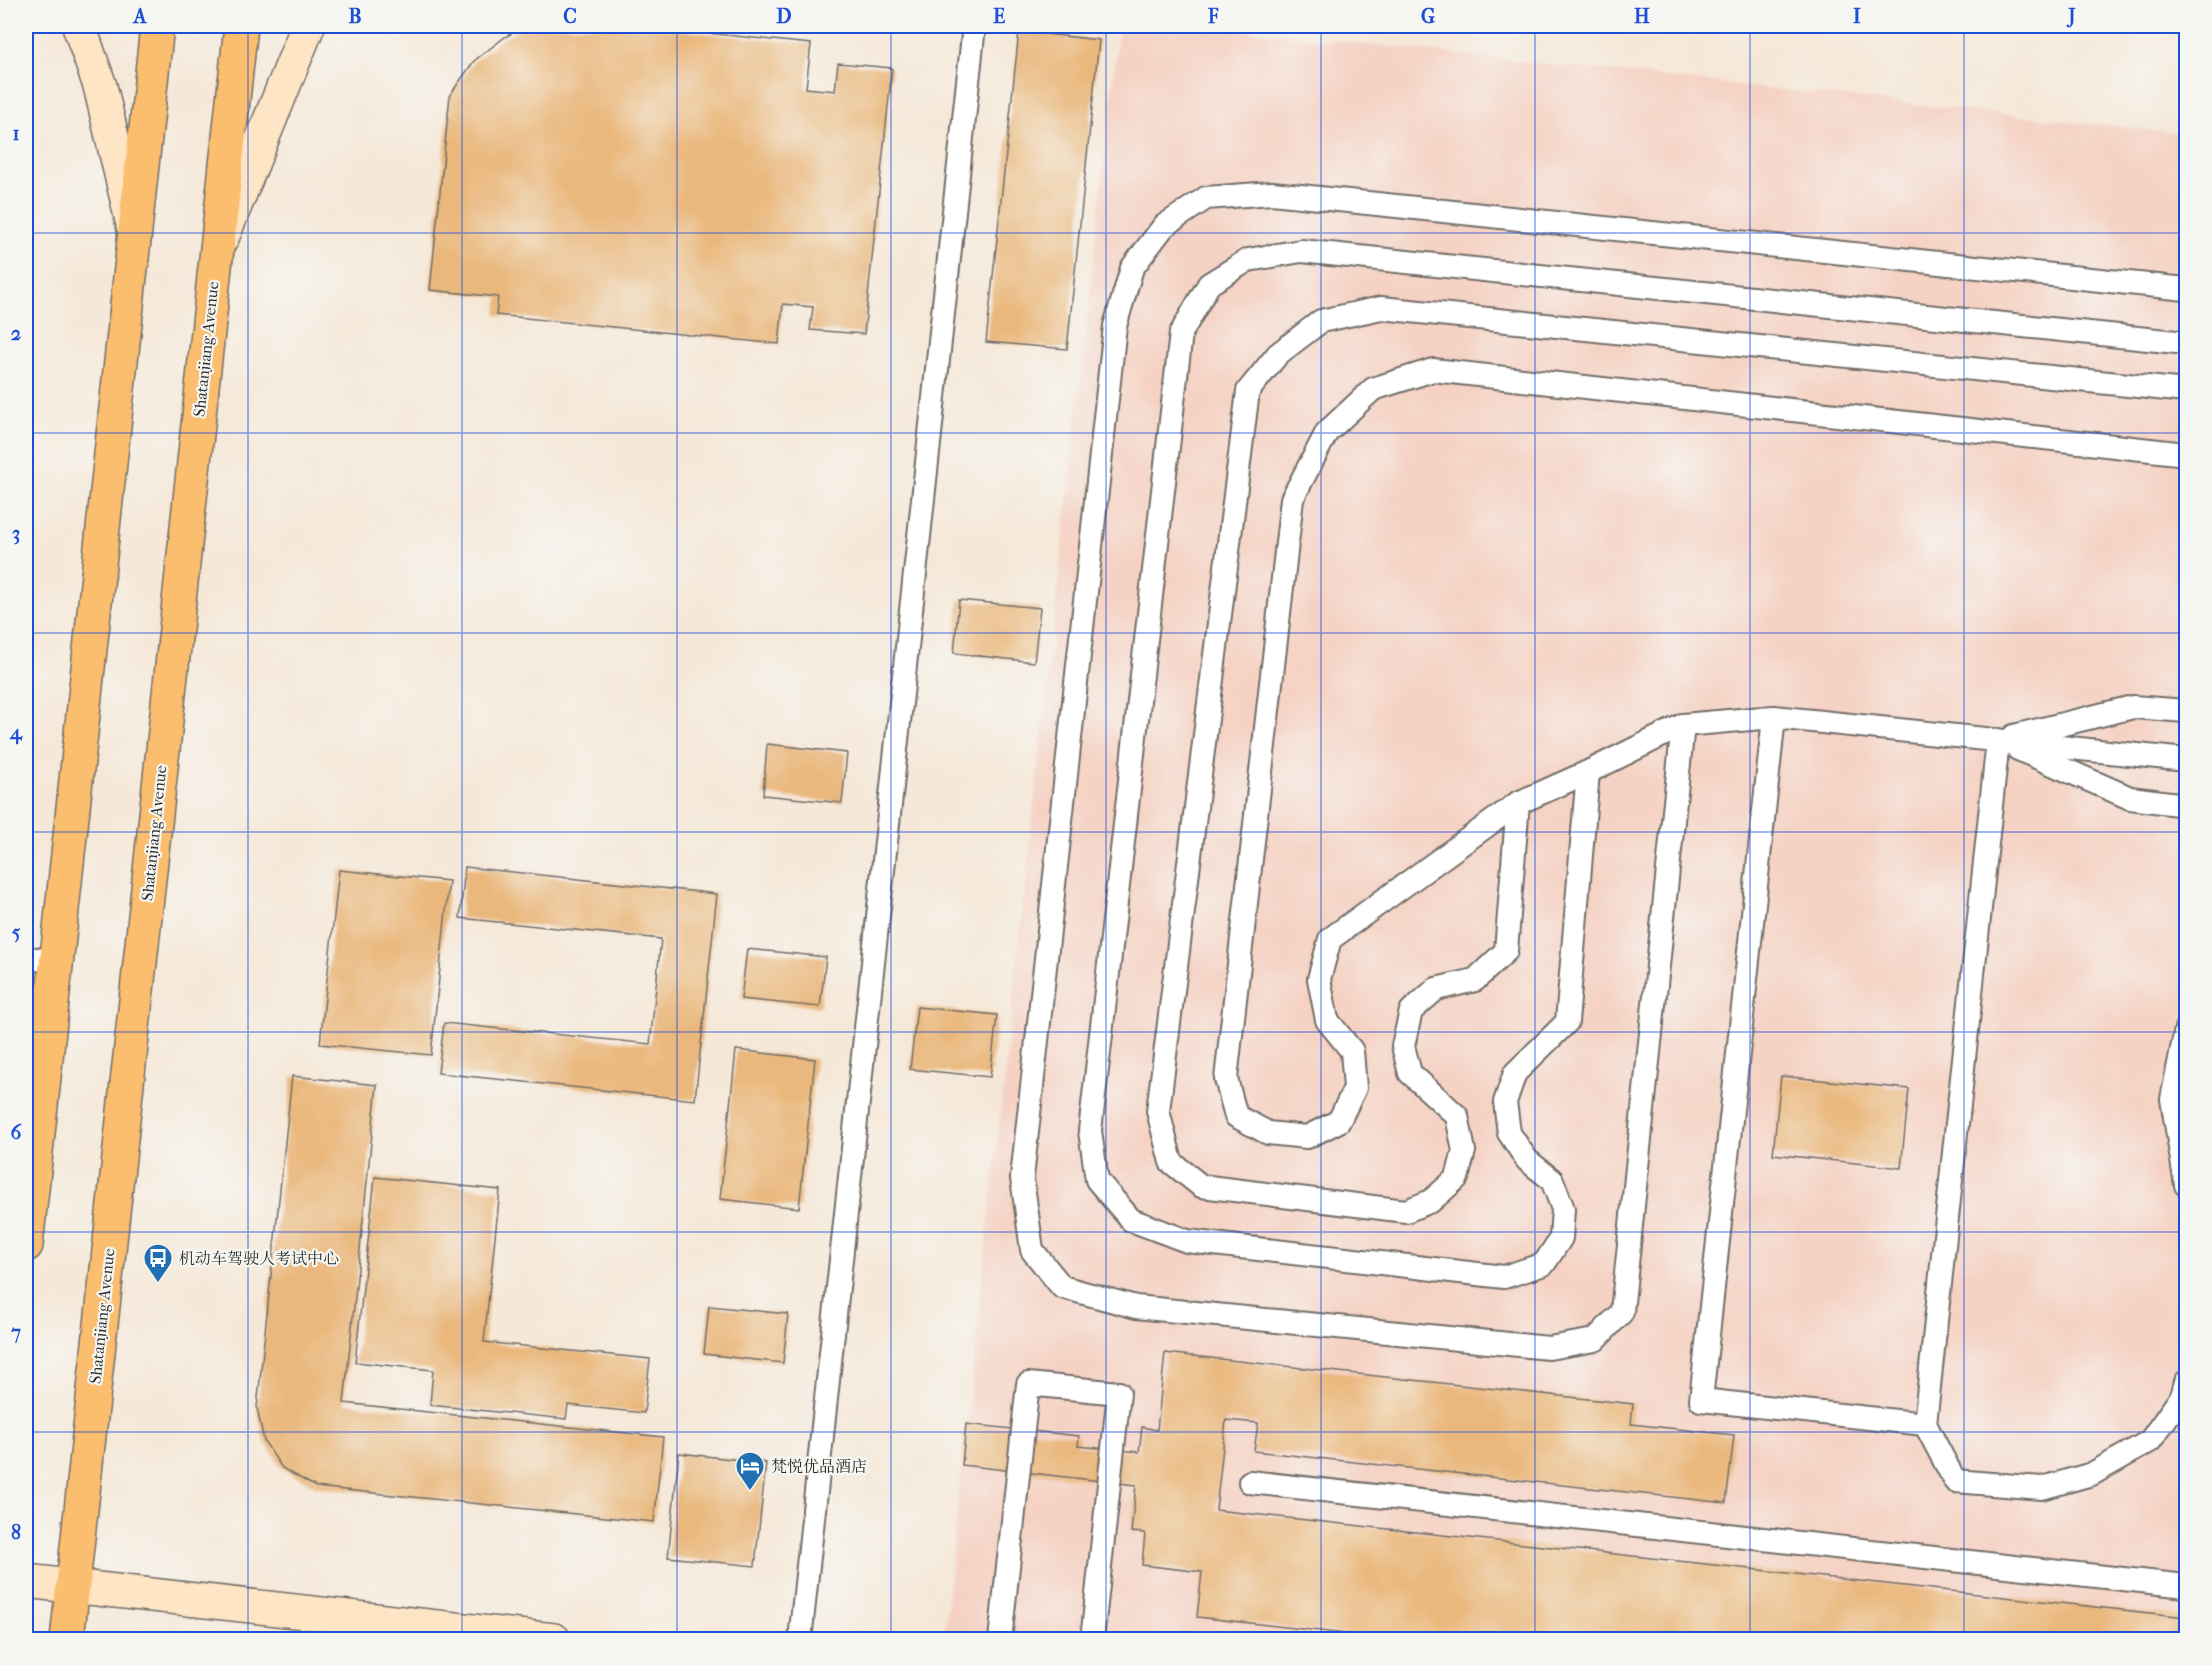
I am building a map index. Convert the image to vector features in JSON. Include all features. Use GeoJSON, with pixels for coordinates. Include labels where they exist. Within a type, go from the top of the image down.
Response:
{"type":"FeatureCollection","features":[{"type":"Feature","properties":{"kind":"main road"},"geometry":{"type":"LineString","coordinates":[[26,1245],[41,960],[135,231],[157,26]]}},
{"type":"Feature","properties":{"kind":"main road","name":"Shatanjiang Avenue"},"geometry":{"type":"LineString","coordinates":[[67,1640],[241,26]]}},
{"type":"Feature","properties":{"kind":"street"},"geometry":{"type":"LineString","coordinates":[[79,26],[100,86],[135,231]]}},
{"type":"Feature","properties":{"kind":"street"},"geometry":{"type":"LineString","coordinates":[[217,251],[308,26]]}},
{"type":"Feature","properties":{"kind":"street"},"geometry":{"type":"LineString","coordinates":[[26,1581],[554,1640]]}},
{"type":"Feature","properties":{"kind":"lane"},"geometry":{"type":"LineString","coordinates":[[800,1640],[974,26]]}},
{"type":"Feature","properties":{"kind":"lane"},"geometry":{"type":"LineString","coordinates":[[1683,725],[1622,1312],[1595,1340],[1549,1348],[1502,1344],[1136,1307],[1062,1287],[1032,1250],[1022,1178],[1115,326],[1132,268],[1164,226],[1206,198],[1272,193],[2187,289]]}},
{"type":"Feature","properties":{"kind":"lane"},"geometry":{"type":"LineString","coordinates":[[1588,772],[1567,1022],[1515,1073],[1505,1102],[1509,1133],[1527,1161],[1552,1180],[1563,1209],[1561,1238],[1544,1264],[1504,1277],[1187,1241],[1131,1220],[1097,1180],[1090,1131],[1181,333],[1209,284],[1248,260],[1301,251],[2187,344]]}},
{"type":"Feature","properties":{"kind":"lane"},"geometry":{"type":"LineString","coordinates":[[1518,803],[1506,951],[1475,980],[1436,989],[1411,1011],[1403,1046],[1410,1073],[1457,1116],[1464,1151],[1457,1178],[1431,1201],[1406,1211],[1201,1186],[1171,1162],[1158,1111],[1248,391],[1278,354],[1321,321],[1381,308],[2187,391]]}},
{"type":"Feature","properties":{"kind":"lane"},"geometry":{"type":"LineString","coordinates":[[2187,454],[1432,370],[1373,389],[1327,432],[1292,499],[1226,1079],[1236,1116],[1268,1133],[1306,1137],[1339,1121],[1355,1088],[1352,1051],[1327,1020],[1319,979],[1330,939],[1518,803],[1588,772],[1683,725],[1774,717],[2187,760]]}},
{"type":"Feature","properties":{"kind":"lane"},"geometry":{"type":"LineString","coordinates":[[1998,740],[2133,707],[2187,711]]}},
{"type":"Feature","properties":{"kind":"lane"},"geometry":{"type":"LineString","coordinates":[[1774,717],[1701,1400],[1925,1424]]}},
{"type":"Feature","properties":{"kind":"lane"},"geometry":{"type":"LineString","coordinates":[[1998,740],[2130,798],[2187,805]]}},
{"type":"Feature","properties":{"kind":"lane"},"geometry":{"type":"LineString","coordinates":[[1998,740],[1925,1424],[1956,1481],[2042,1488],[2092,1474],[2150,1441],[2182,1396],[2187,1382]]}},
{"type":"Feature","properties":{"kind":"lane"},"geometry":{"type":"LineString","coordinates":[[2187,1029],[2172,1100],[2187,1185]]}},
{"type":"Feature","properties":{"kind":"lane"},"geometry":{"type":"LineString","coordinates":[[1000,1640],[1028,1384],[1119,1393],[1092,1640]]}},
{"type":"Feature","properties":{"kind":"lane"},"geometry":{"type":"LineString","coordinates":[[1250,1482],[2187,1586]]}},
{"type":"Feature","properties":{"kind":"shaded area"},"geometry":{"type":"Polygon","coordinates":[[[1119,26],[1200,26],[2186,134],[2186,1639],[943,1640],[1119,26]]]}},
{"type":"Feature","properties":{"kind":"building"},"geometry":{"type":"Polygon","coordinates":[[[525,26],[639,26],[811,44],[806,88],[835,91],[838,63],[892,68],[864,334],[810,330],[813,307],[783,304],[779,344],[496,315],[498,297],[430,290],[450,95],[474,61],[505,37],[525,26]]]}},
{"type":"Feature","properties":{"kind":"building"},"geometry":{"type":"Polygon","coordinates":[[[1019,31],[1099,40],[1067,349],[986,342],[1019,31]]]}},
{"type":"Feature","properties":{"kind":"building"},"geometry":{"type":"Polygon","coordinates":[[[959,600],[1040,608],[1034,662],[954,653],[959,600]]]}},
{"type":"Feature","properties":{"kind":"building"},"geometry":{"type":"Polygon","coordinates":[[[767,744],[847,753],[842,803],[763,795],[767,744]]]}},
{"type":"Feature","properties":{"kind":"building"},"geometry":{"type":"Polygon","coordinates":[[[465,867],[717,894],[695,1100],[438,1073],[444,1023],[650,1044],[661,939],[460,918],[465,867]]]}},
{"type":"Feature","properties":{"kind":"building"},"geometry":{"type":"Polygon","coordinates":[[[339,870],[449,881],[431,1055],[320,1044],[339,870]]]}},
{"type":"Feature","properties":{"kind":"building"},"geometry":{"type":"Polygon","coordinates":[[[747,949],[826,957],[820,1007],[741,999],[747,949]]]}},
{"type":"Feature","properties":{"kind":"building"},"geometry":{"type":"Polygon","coordinates":[[[917,1007],[997,1015],[990,1077],[910,1069],[917,1007]]]}},
{"type":"Feature","properties":{"kind":"building"},"geometry":{"type":"Polygon","coordinates":[[[736,1050],[815,1059],[799,1208],[720,1199],[736,1050]]]}},
{"type":"Feature","properties":{"kind":"building"},"geometry":{"type":"Polygon","coordinates":[[[292,1076],[377,1085],[344,1403],[663,1437],[654,1522],[316,1487],[282,1468],[264,1441],[257,1408],[292,1076]]]}},
{"type":"Feature","properties":{"kind":"building"},"geometry":{"type":"Polygon","coordinates":[[[1781,1076],[1909,1089],[1901,1168],[1773,1154],[1781,1076]]]}},
{"type":"Feature","properties":{"kind":"building"},"geometry":{"type":"Polygon","coordinates":[[[375,1177],[500,1190],[484,1342],[650,1359],[644,1413],[568,1405],[566,1419],[430,1405],[433,1370],[355,1362],[375,1177]]]}},
{"type":"Feature","properties":{"kind":"building"},"geometry":{"type":"Polygon","coordinates":[[[709,1306],[788,1314],[783,1363],[704,1354],[709,1306]]]}},
{"type":"Feature","properties":{"kind":"building"},"geometry":{"type":"Polygon","coordinates":[[[1165,1353],[1633,1404],[1631,1424],[1734,1435],[1726,1503],[1254,1451],[1258,1423],[1226,1420],[1216,1510],[2186,1617],[2186,1640],[1399,1640],[1197,1617],[1202,1572],[1142,1565],[1145,1533],[1131,1532],[1136,1485],[962,1465],[966,1424],[1079,1436],[1078,1446],[1139,1452],[1142,1427],[1157,1430],[1165,1353]]]}},
{"type":"Feature","properties":{"kind":"building"},"geometry":{"type":"Polygon","coordinates":[[[679,1453],[766,1463],[755,1566],[668,1557],[679,1453]]]}},
{"type":"Feature","properties":{"kind":"place","name":"机动车驾驶人考试中心"},"geometry":{"type":"Point","coordinates":[158,1284]}},
{"type":"Feature","properties":{"kind":"place","name":"梵悦优品酒店"},"geometry":{"type":"Point","coordinates":[750,1492]}}]}
